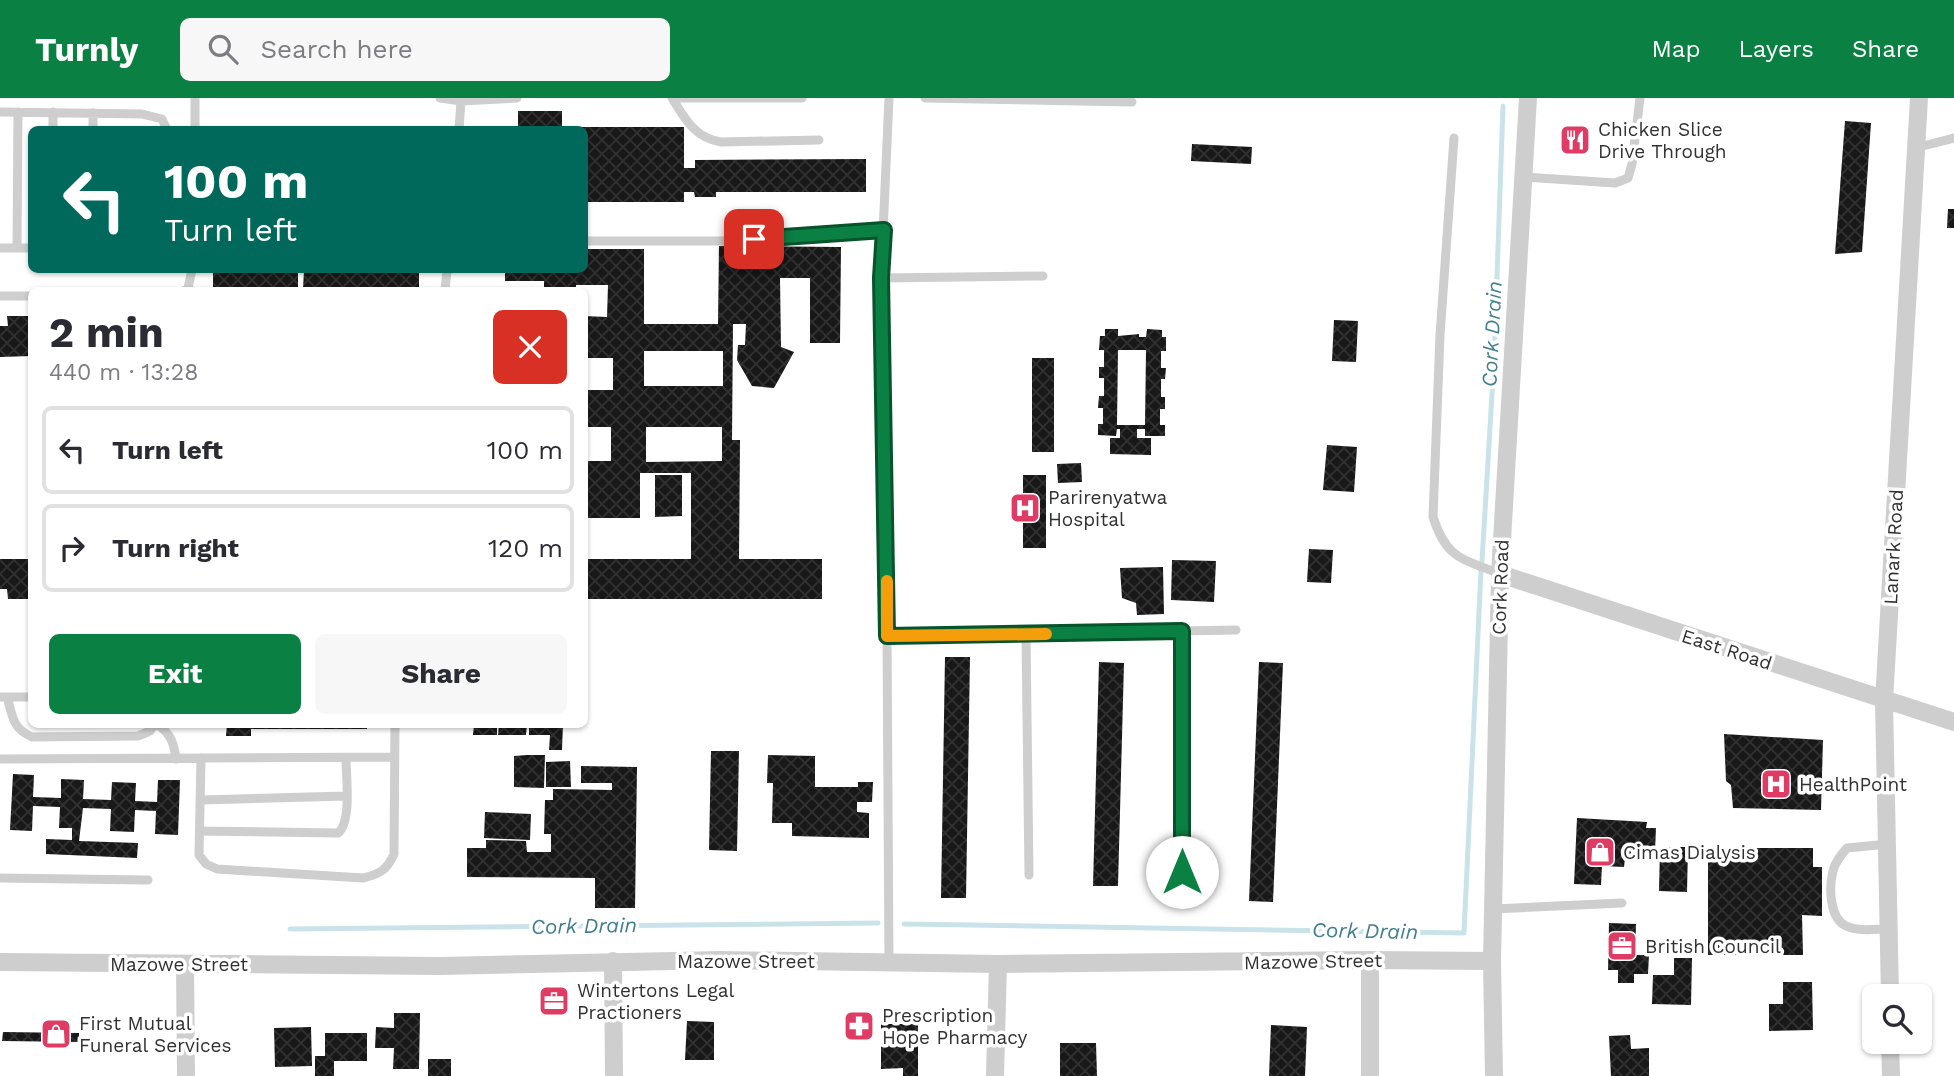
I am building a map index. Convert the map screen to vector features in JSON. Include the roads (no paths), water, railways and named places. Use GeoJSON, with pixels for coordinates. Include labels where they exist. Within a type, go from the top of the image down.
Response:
{"type":"FeatureCollection","features":[{"type":"Feature","properties":{"kind":"street","name":"Cork Road"},"geometry":{"type":"LineString","coordinates":[[1494,1076],[1492,961],[1500,574],[1528,98]]}},
{"type":"Feature","properties":{"kind":"street","name":"Lanark Road"},"geometry":{"type":"LineString","coordinates":[[1890,984],[1884,701],[1919,98]]}},
{"type":"Feature","properties":{"kind":"street","name":"East Road"},"geometry":{"type":"LineString","coordinates":[[1500,574],[1954,722]]}},
{"type":"Feature","properties":{"kind":"street","name":"Mazowe Street"},"geometry":{"type":"LineString","coordinates":[[0,962],[440,966],[720,960],[998,964],[1492,961]]}},
{"type":"Feature","properties":{"kind":"street"},"geometry":{"type":"LineString","coordinates":[[1370,960],[1370,1076]]}},
{"type":"Feature","properties":{"kind":"street"},"geometry":{"type":"LineString","coordinates":[[613,961],[614,1076]]}},
{"type":"Feature","properties":{"kind":"street"},"geometry":{"type":"LineString","coordinates":[[185,964],[186,1076]]}},
{"type":"Feature","properties":{"kind":"street"},"geometry":{"type":"LineString","coordinates":[[995,1076],[998,964]]}},
{"type":"Feature","properties":{"kind":"street"},"geometry":{"type":"LineString","coordinates":[[1890,1054],[1891,1076]]}},
{"type":"Feature","properties":{"kind":"lane"},"geometry":{"type":"LineString","coordinates":[[195,98],[195,126]]}},
{"type":"Feature","properties":{"kind":"lane"},"geometry":{"type":"LineString","coordinates":[[440,98],[461,101],[517,98]]}},
{"type":"Feature","properties":{"kind":"lane"},"geometry":{"type":"LineString","coordinates":[[672,98],[802,98]]}},
{"type":"Feature","properties":{"kind":"lane"},"geometry":{"type":"LineString","coordinates":[[672,98],[691,128],[710,141],[819,140]]}},
{"type":"Feature","properties":{"kind":"lane"},"geometry":{"type":"LineString","coordinates":[[889,98],[881,278],[889,963]]}},
{"type":"Feature","properties":{"kind":"lane"},"geometry":{"type":"LineString","coordinates":[[925,98],[1132,102]]}},
{"type":"Feature","properties":{"kind":"lane"},"geometry":{"type":"LineString","coordinates":[[1524,177],[1615,183],[1628,178],[1640,98]]}},
{"type":"Feature","properties":{"kind":"lane"},"geometry":{"type":"LineString","coordinates":[[460,126],[461,101]]}},
{"type":"Feature","properties":{"kind":"lane"},"geometry":{"type":"LineString","coordinates":[[0,112],[142,114],[162,119],[165,126]]}},
{"type":"Feature","properties":{"kind":"lane"},"geometry":{"type":"LineString","coordinates":[[18,112],[18,248]]}},
{"type":"Feature","properties":{"kind":"lane"},"geometry":{"type":"LineString","coordinates":[[53,112],[53,126]]}},
{"type":"Feature","properties":{"kind":"lane"},"geometry":{"type":"LineString","coordinates":[[93,113],[93,126]]}},
{"type":"Feature","properties":{"kind":"lane"},"geometry":{"type":"LineString","coordinates":[[1454,138],[1440,335],[1433,517],[1439,535],[1453,555],[1500,574]]}},
{"type":"Feature","properties":{"kind":"lane"},"geometry":{"type":"LineString","coordinates":[[1915,148],[1954,138]]}},
{"type":"Feature","properties":{"kind":"lane"},"geometry":{"type":"LineString","coordinates":[[588,241],[727,241],[884,230]]}},
{"type":"Feature","properties":{"kind":"lane"},"geometry":{"type":"LineString","coordinates":[[0,248],[28,248]]}},
{"type":"Feature","properties":{"kind":"lane"},"geometry":{"type":"LineString","coordinates":[[881,278],[1044,276]]}},
{"type":"Feature","properties":{"kind":"lane"},"geometry":{"type":"LineString","coordinates":[[0,296],[28,296]]}},
{"type":"Feature","properties":{"kind":"lane"},"geometry":{"type":"LineString","coordinates":[[887,636],[1236,630]]}},
{"type":"Feature","properties":{"kind":"lane"},"geometry":{"type":"LineString","coordinates":[[1182,631],[1182,872]]}},
{"type":"Feature","properties":{"kind":"lane"},"geometry":{"type":"LineString","coordinates":[[1026,635],[1029,875]]}},
{"type":"Feature","properties":{"kind":"lane"},"geometry":{"type":"LineString","coordinates":[[28,697],[4,697],[15,725],[20,732],[32,737],[138,736],[153,728]]}},
{"type":"Feature","properties":{"kind":"lane"},"geometry":{"type":"LineString","coordinates":[[162,728],[169,733],[175,747],[176,759]]}},
{"type":"Feature","properties":{"kind":"lane"},"geometry":{"type":"LineString","coordinates":[[201,758],[199,855],[206,864],[217,869],[363,878],[379,874],[389,867],[394,854],[395,728]]}},
{"type":"Feature","properties":{"kind":"lane"},"geometry":{"type":"LineString","coordinates":[[0,759],[394,757]]}},
{"type":"Feature","properties":{"kind":"lane"},"geometry":{"type":"LineString","coordinates":[[200,831],[338,832],[345,825],[346,758]]}},
{"type":"Feature","properties":{"kind":"lane"},"geometry":{"type":"LineString","coordinates":[[201,800],[346,796]]}},
{"type":"Feature","properties":{"kind":"lane"},"geometry":{"type":"LineString","coordinates":[[1888,844],[1847,848],[1838,858],[1832,873],[1832,905],[1835,916],[1843,925],[1856,930],[1889,929]]}},
{"type":"Feature","properties":{"kind":"lane"},"geometry":{"type":"LineString","coordinates":[[0,878],[148,880]]}},
{"type":"Feature","properties":{"kind":"lane"},"geometry":{"type":"LineString","coordinates":[[1493,909],[1622,903]]}},
{"type":"Feature","properties":{"kind":"waterway","name":"Cork Drain"},"geometry":{"type":"LineString","coordinates":[[1482,561],[1494,361],[1503,106]]}},
{"type":"Feature","properties":{"kind":"waterway","name":"Cork Drain"},"geometry":{"type":"LineString","coordinates":[[904,924],[1464,933],[1481,570]]}},
{"type":"Feature","properties":{"kind":"waterway","name":"Cork Drain"},"geometry":{"type":"LineString","coordinates":[[290,929],[878,923]]}},
{"type":"Feature","properties":{"kind":"place","name":"Chicken Slice Drive Through"},"geometry":{"type":"Point","coordinates":[1575,140]}},
{"type":"Feature","properties":{"kind":"place","name":"Parirenyatwa Hospital"},"geometry":{"type":"Point","coordinates":[1025,508]}},
{"type":"Feature","properties":{"kind":"place","name":"HealthPoint"},"geometry":{"type":"Point","coordinates":[1776,784]}},
{"type":"Feature","properties":{"kind":"place","name":"Cimas Dialysis"},"geometry":{"type":"Point","coordinates":[1600,852]}},
{"type":"Feature","properties":{"kind":"place","name":"British Council"},"geometry":{"type":"Point","coordinates":[1622,946]}},
{"type":"Feature","properties":{"kind":"place","name":"Wintertons Legal Practioners"},"geometry":{"type":"Point","coordinates":[554,1001]}},
{"type":"Feature","properties":{"kind":"place","name":"Prescription Hope Pharmacy"},"geometry":{"type":"Point","coordinates":[859,1026]}},
{"type":"Feature","properties":{"kind":"place","name":"First Mutual Funeral Services"},"geometry":{"type":"Point","coordinates":[56,1034]}}]}
